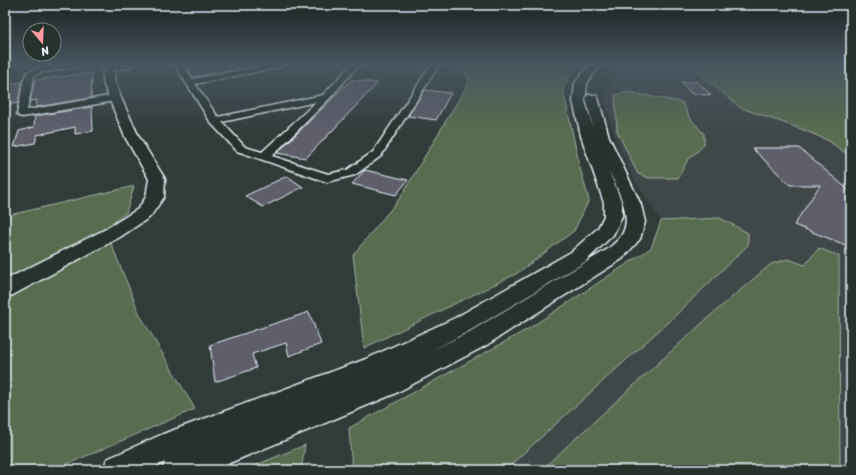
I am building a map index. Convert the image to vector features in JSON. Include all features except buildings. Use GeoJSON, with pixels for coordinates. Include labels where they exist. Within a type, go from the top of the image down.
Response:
{"type":"FeatureCollection","features":[{"type":"Feature","properties":{"kind":"main road"},"geometry":{"type":"LineString","coordinates":[[5,289],[113,233],[144,213],[155,197],[156,179],[132,137],[111,87]]}},
{"type":"Feature","properties":{"kind":"main road"},"geometry":{"type":"LineString","coordinates":[[118,470],[163,448],[374,367],[463,324],[578,257],[606,231],[613,216],[614,203],[588,136],[579,101],[581,87]]}},
{"type":"Feature","properties":{"kind":"main road"},"geometry":{"type":"LineString","coordinates":[[177,470],[385,386],[477,339],[615,254],[630,239],[636,222],[632,205],[602,137],[592,102],[593,87]]}},
{"type":"Feature","properties":{"kind":"street"},"geometry":{"type":"LineString","coordinates":[[26,87],[22,114],[115,98]]}},
{"type":"Feature","properties":{"kind":"street"},"geometry":{"type":"LineString","coordinates":[[193,87],[215,121],[241,149],[327,178],[351,173],[377,154],[421,87]]}},
{"type":"Feature","properties":{"kind":"street"},"geometry":{"type":"LineString","coordinates":[[265,156],[334,87]]}},
{"type":"Feature","properties":{"kind":"street"},"geometry":{"type":"LineString","coordinates":[[215,121],[326,96]]}},
{"type":"Feature","properties":{"kind":"shaded area"},"geometry":{"type":"Polygon","coordinates":[[[610,87],[851,87],[851,470],[403,470],[681,251],[631,174],[615,139],[605,98],[610,87]]]}},
{"type":"Feature","properties":{"kind":"green space"},"geometry":{"type":"Polygon","coordinates":[[[466,87],[564,87],[563,89],[580,168],[589,200],[574,231],[516,274],[364,348],[353,255],[400,198],[466,87]]]}},
{"type":"Feature","properties":{"kind":"green space"},"geometry":{"type":"Polygon","coordinates":[[[716,87],[851,87],[851,157],[829,141],[804,130],[741,108],[716,87]]]}},
{"type":"Feature","properties":{"kind":"green space"},"geometry":{"type":"Polygon","coordinates":[[[627,92],[682,102],[690,118],[704,134],[704,145],[687,161],[678,178],[649,178],[638,174],[617,131],[615,95],[627,92]]]}},
{"type":"Feature","properties":{"kind":"green space"},"geometry":{"type":"Polygon","coordinates":[[[134,186],[126,213],[95,235],[5,279],[5,216],[134,186]]]}},
{"type":"Feature","properties":{"kind":"green space"},"geometry":{"type":"Polygon","coordinates":[[[720,218],[748,233],[748,245],[678,313],[505,470],[352,470],[349,428],[528,329],[651,248],[661,221],[720,218]]]}},
{"type":"Feature","properties":{"kind":"green space"},"geometry":{"type":"Polygon","coordinates":[[[110,241],[140,315],[195,409],[54,470],[5,470],[5,298],[110,241]]]}},
{"type":"Feature","properties":{"kind":"green space"},"geometry":{"type":"Polygon","coordinates":[[[819,248],[839,256],[840,470],[541,470],[710,316],[771,264],[788,259],[805,265],[819,248]]]}},
{"type":"Feature","properties":{"kind":"green space"},"geometry":{"type":"Polygon","coordinates":[[[305,445],[301,470],[244,470],[305,445]]]}}]}
